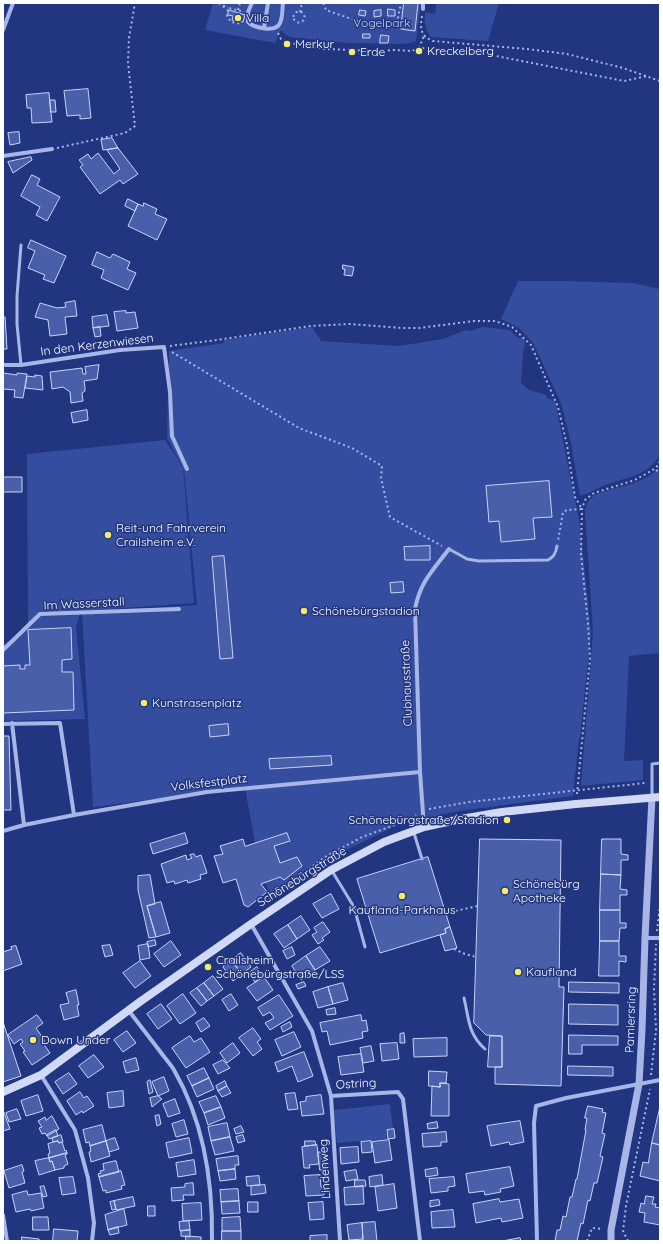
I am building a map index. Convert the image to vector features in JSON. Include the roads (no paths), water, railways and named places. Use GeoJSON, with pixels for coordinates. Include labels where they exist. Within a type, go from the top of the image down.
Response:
{"type":"FeatureCollection","features":[{"type":"Feature","properties":{"kind":"main road","name":"Schönebürgstraße"},"geometry":{"type":"LineString","coordinates":[[3,1092],[41,1075],[141,1001],[251,924],[331,870],[384,842],[424,827],[462,818],[502,812],[656,797]]}},
{"type":"Feature","properties":{"kind":"street"},"geometry":{"type":"LineString","coordinates":[[3,30],[13,3]]}},
{"type":"Feature","properties":{"kind":"street"},"geometry":{"type":"LineString","coordinates":[[252,3],[248,12],[248,22],[264,28],[276,28],[280,23],[283,3]]}},
{"type":"Feature","properties":{"kind":"street"},"geometry":{"type":"LineString","coordinates":[[264,28],[268,3]]}},
{"type":"Feature","properties":{"kind":"street"},"geometry":{"type":"LineString","coordinates":[[423,3],[423,9]]}},
{"type":"Feature","properties":{"kind":"street"},"geometry":{"type":"LineString","coordinates":[[3,156],[52,149]]}},
{"type":"Feature","properties":{"kind":"street","name":"In den Kerzenwiesen"},"geometry":{"type":"LineString","coordinates":[[3,365],[21,365],[120,350],[164,347],[170,392],[172,436],[187,469]]}},
{"type":"Feature","properties":{"kind":"street","name":"Clubhausstraße"},"geometry":{"type":"LineString","coordinates":[[424,827],[420,772],[415,609],[418,596],[424,582],[449,549]]}},
{"type":"Feature","properties":{"kind":"street","name":"Im Wasserstall"},"geometry":{"type":"LineString","coordinates":[[3,650],[40,614],[179,609]]}},
{"type":"Feature","properties":{"kind":"street"},"geometry":{"type":"LineString","coordinates":[[12,723],[24,825]]}},
{"type":"Feature","properties":{"kind":"street"},"geometry":{"type":"LineString","coordinates":[[3,724],[60,723],[74,815]]}},
{"type":"Feature","properties":{"kind":"street","name":"Volksfestplatz"},"geometry":{"type":"LineString","coordinates":[[3,831],[24,825],[74,815],[208,792],[420,772]]}},
{"type":"Feature","properties":{"kind":"street","name":"Pamiersring"},"geometry":{"type":"LineString","coordinates":[[611,1241],[611,1230],[639,1084],[645,938],[656,797]]}},
{"type":"Feature","properties":{"kind":"street","name":"Ostring"},"geometry":{"type":"LineString","coordinates":[[251,924],[312,1031],[331,1096],[398,1092],[404,1099],[420,1241]]}},
{"type":"Feature","properties":{"kind":"street"},"geometry":{"type":"LineString","coordinates":[[645,938],[658,938]]}},
{"type":"Feature","properties":{"kind":"street"},"geometry":{"type":"LineString","coordinates":[[129,1011],[173,1068],[190,1100],[204,1147],[211,1186],[213,1214],[212,1241]]}},
{"type":"Feature","properties":{"kind":"street"},"geometry":{"type":"LineString","coordinates":[[41,1075],[75,1130],[88,1178],[94,1223],[92,1241]]}},
{"type":"Feature","properties":{"kind":"street"},"geometry":{"type":"LineString","coordinates":[[537,1241],[534,1122],[536,1106],[660,1080]]}},
{"type":"Feature","properties":{"kind":"street","name":"Lindenweg"},"geometry":{"type":"LineString","coordinates":[[331,1096],[340,1241]]}},
{"type":"Feature","properties":{"kind":"street"},"geometry":{"type":"LineString","coordinates":[[3,1215],[7,1241]]}},
{"type":"Feature","properties":{"kind":"lane"},"geometry":{"type":"LineString","coordinates":[[21,245],[17,296],[17,324],[21,365]]}},
{"type":"Feature","properties":{"kind":"lane"},"geometry":{"type":"LineString","coordinates":[[449,549],[467,559],[479,561],[548,560],[553,557],[557,546]]}},
{"type":"Feature","properties":{"kind":"lane"},"geometry":{"type":"LineString","coordinates":[[656,797],[652,764],[660,763]]}},
{"type":"Feature","properties":{"kind":"lane"},"geometry":{"type":"LineString","coordinates":[[413,831],[422,859]]}},
{"type":"Feature","properties":{"kind":"lane"},"geometry":{"type":"LineString","coordinates":[[331,870],[354,907],[365,947]]}},
{"type":"Feature","properties":{"kind":"lane"},"geometry":{"type":"LineString","coordinates":[[464,998],[472,1035],[485,1049]]}},
{"type":"Feature","properties":{"kind":"place","name":"Villa"},"geometry":{"type":"Point","coordinates":[238,18]}},
{"type":"Feature","properties":{"kind":"place","name":"Merkur"},"geometry":{"type":"Point","coordinates":[287,44]}},
{"type":"Feature","properties":{"kind":"place","name":"Kreckelberg"},"geometry":{"type":"Point","coordinates":[419,51]}},
{"type":"Feature","properties":{"kind":"place","name":"Erde"},"geometry":{"type":"Point","coordinates":[352,52]}},
{"type":"Feature","properties":{"kind":"place","name":"Reit-und Fahrverein Crailsheim e.V."},"geometry":{"type":"Point","coordinates":[108,535]}},
{"type":"Feature","properties":{"kind":"place","name":"Schönebürgstadion"},"geometry":{"type":"Point","coordinates":[304,611]}},
{"type":"Feature","properties":{"kind":"place","name":"Kunstrasenplatz"},"geometry":{"type":"Point","coordinates":[144,703]}},
{"type":"Feature","properties":{"kind":"place","name":"Schönebürgstraße/Stadion"},"geometry":{"type":"Point","coordinates":[507,820]}},
{"type":"Feature","properties":{"kind":"place","name":"Schönebürg Apotheke"},"geometry":{"type":"Point","coordinates":[505,891]}},
{"type":"Feature","properties":{"kind":"place","name":"Kaufland-Parkhaus"},"geometry":{"type":"Point","coordinates":[402,896]}},
{"type":"Feature","properties":{"kind":"place","name":"Crailsheim Schönebürgstraße/LSS"},"geometry":{"type":"Point","coordinates":[208,967]}},
{"type":"Feature","properties":{"kind":"place","name":"Kaufland"},"geometry":{"type":"Point","coordinates":[518,972]}},
{"type":"Feature","properties":{"kind":"place","name":"Down Under"},"geometry":{"type":"Point","coordinates":[33,1040]}},
{"type":"Feature","properties":{"kind":"park label","name":"Vogelpark"},"geometry":{"type":"Point","coordinates":[382,23]}}]}
